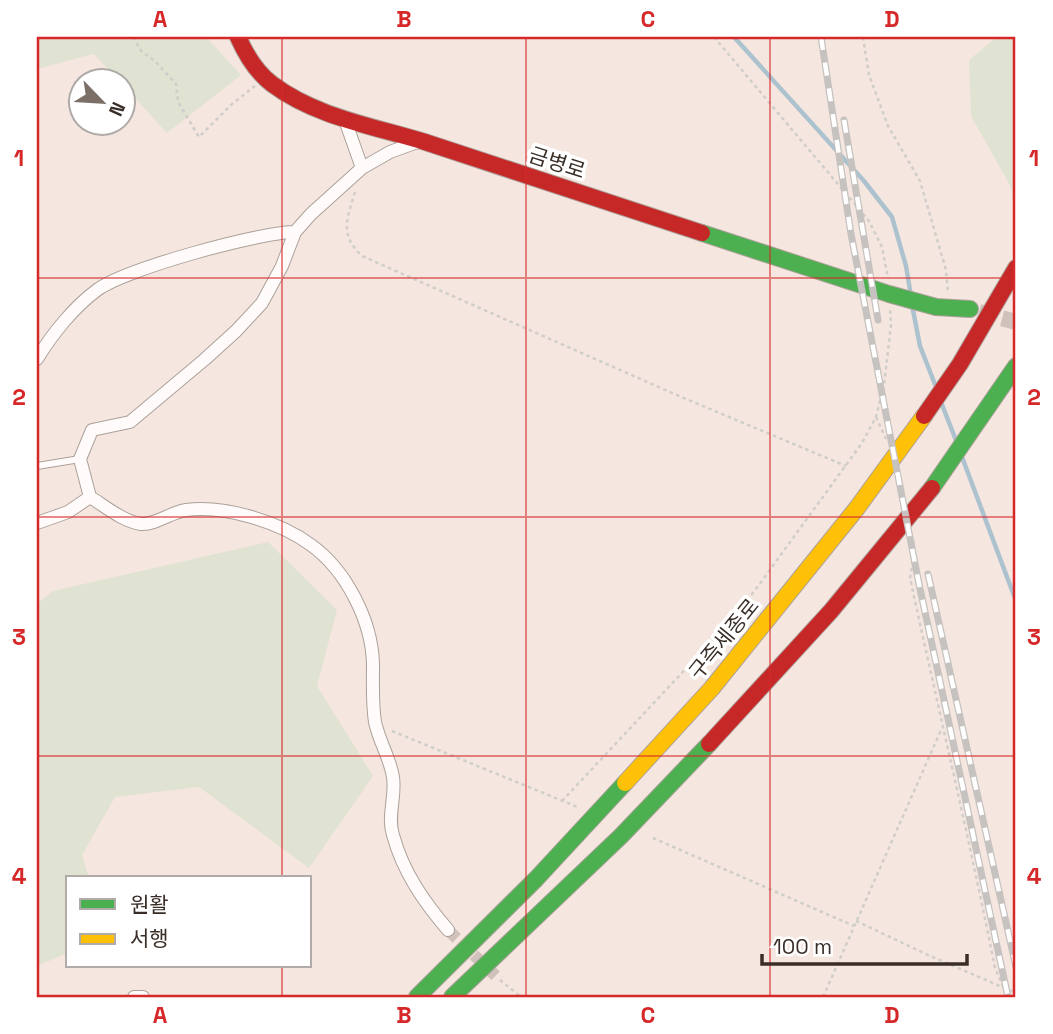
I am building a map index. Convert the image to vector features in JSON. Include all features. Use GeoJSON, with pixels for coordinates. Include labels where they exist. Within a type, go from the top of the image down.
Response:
{"type":"FeatureCollection","features":[{"type":"Feature","properties":{"kind":"main road","name":"금병로"},"geometry":{"type":"LineString","coordinates":[[238,37],[258,72],[285,93],[345,120],[421,141],[890,294],[942,307]]}},
{"type":"Feature","properties":{"kind":"main road","name":"구즉세종로"},"geometry":{"type":"LineString","coordinates":[[417,997],[536,879],[712,688],[857,508],[916,427],[960,364],[1016,268]]}},
{"type":"Feature","properties":{"kind":"main road"},"geometry":{"type":"LineString","coordinates":[[942,307],[970,309]]}},
{"type":"Feature","properties":{"kind":"main road"},"geometry":{"type":"LineString","coordinates":[[452,997],[673,783],[831,611],[940,479],[1016,366]]}},
{"type":"Feature","properties":{"kind":"street"},"geometry":{"type":"LineString","coordinates":[[345,120],[362,168]]}},
{"type":"Feature","properties":{"kind":"street"},"geometry":{"type":"LineString","coordinates":[[421,141],[390,152],[362,168],[311,214],[295,232],[282,266],[262,303],[236,331],[130,422],[92,430],[80,459],[90,497],[131,521],[144,524],[185,510],[218,511],[251,518],[286,529],[314,547],[346,582],[369,636],[376,724],[393,778],[391,832],[401,860],[424,902],[448,930]]}},
{"type":"Feature","properties":{"kind":"street"},"geometry":{"type":"LineString","coordinates":[[37,359],[75,310],[98,289],[126,275],[251,239],[295,232]]}},
{"type":"Feature","properties":{"kind":"street"},"geometry":{"type":"LineString","coordinates":[[37,523],[68,512],[90,497]]}},
{"type":"Feature","properties":{"kind":"street"},"geometry":{"type":"LineString","coordinates":[[134,997],[144,997]]}},
{"type":"Feature","properties":{"kind":"lane"},"geometry":{"type":"LineString","coordinates":[[37,466],[80,459]]}},
{"type":"Feature","properties":{"kind":"path"},"geometry":{"type":"LineString","coordinates":[[133,37],[142,52],[155,61],[176,84],[182,111],[199,136],[232,104],[266,78]]}},
{"type":"Feature","properties":{"kind":"path"},"geometry":{"type":"LineString","coordinates":[[562,801],[723,629],[756,589],[846,466],[876,417],[884,385],[891,325],[890,294],[882,247],[869,221],[713,37]]}},
{"type":"Feature","properties":{"kind":"path"},"geometry":{"type":"LineString","coordinates":[[863,37],[869,75],[888,126],[920,181],[936,232],[947,270],[942,307]]}},
{"type":"Feature","properties":{"kind":"path"},"geometry":{"type":"LineString","coordinates":[[355,191],[346,231],[351,245],[362,256],[679,396],[846,466]]}},
{"type":"Feature","properties":{"kind":"path"},"geometry":{"type":"LineString","coordinates":[[876,417],[887,439]]}},
{"type":"Feature","properties":{"kind":"path"},"geometry":{"type":"LineString","coordinates":[[913,530],[914,554],[910,578],[966,824],[995,968],[1004,988],[1012,997]]}},
{"type":"Feature","properties":{"kind":"path"},"geometry":{"type":"LineString","coordinates":[[376,724],[581,809]]}},
{"type":"Feature","properties":{"kind":"path"},"geometry":{"type":"LineString","coordinates":[[824,997],[942,728]]}},
{"type":"Feature","properties":{"kind":"path"},"geometry":{"type":"LineString","coordinates":[[653,838],[854,926]]}},
{"type":"Feature","properties":{"kind":"path"},"geometry":{"type":"LineString","coordinates":[[856,921],[1016,993]]}},
{"type":"Feature","properties":{"kind":"path"},"geometry":{"type":"LineString","coordinates":[[500,980],[521,997]]}},
{"type":"Feature","properties":{"kind":"green space"},"geometry":{"type":"Polygon","coordinates":[[[37,37],[206,37],[241,75],[167,133],[136,99],[136,66],[105,66],[94,54],[37,69],[37,37]]]}},
{"type":"Feature","properties":{"kind":"green space"},"geometry":{"type":"Polygon","coordinates":[[[997,37],[1016,37],[1016,211],[1011,187],[971,116],[969,60],[997,37]]]}},
{"type":"Feature","properties":{"kind":"green space"},"geometry":{"type":"Polygon","coordinates":[[[268,542],[337,610],[317,686],[373,776],[309,868],[199,787],[115,797],[82,855],[88,876],[66,876],[66,954],[37,966],[37,604],[53,591],[268,542]]]}},
{"type":"Feature","properties":{"kind":"waterway"},"geometry":{"type":"LineString","coordinates":[[734,37],[864,181],[892,217],[906,266],[911,296]]}},
{"type":"Feature","properties":{"kind":"waterway"},"geometry":{"type":"LineString","coordinates":[[912,305],[920,346],[936,387]]}},
{"type":"Feature","properties":{"kind":"waterway"},"geometry":{"type":"LineString","coordinates":[[941,402],[957,443]]}},
{"type":"Feature","properties":{"kind":"waterway"},"geometry":{"type":"LineString","coordinates":[[962,457],[1016,601]]}},
{"type":"Feature","properties":{"kind":"tunnel"},"geometry":{"type":"LineString","coordinates":[[979,312],[1016,322]]}},
{"type":"Feature","properties":{"kind":"tunnel"},"geometry":{"type":"LineString","coordinates":[[448,930],[500,980]]}},
{"type":"Feature","properties":{"kind":"railway"},"geometry":{"type":"LineString","coordinates":[[821,37],[851,234],[919,584],[1008,997]]}},
{"type":"Feature","properties":{"kind":"railway"},"geometry":{"type":"LineString","coordinates":[[844,120],[878,320]]}},
{"type":"Feature","properties":{"kind":"railway"},"geometry":{"type":"LineString","coordinates":[[928,574],[1016,967]]}},
{"type":"Feature","properties":{"kind":"traffic: fast"},"geometry":{"type":"LineString","coordinates":[[702,233],[889,294],[936,307],[970,309]]}},
{"type":"Feature","properties":{"kind":"traffic: fast"},"geometry":{"type":"LineString","coordinates":[[932,488],[1016,366]]}},
{"type":"Feature","properties":{"kind":"traffic: fast"},"geometry":{"type":"LineString","coordinates":[[452,997],[621,836],[709,744]]}},
{"type":"Feature","properties":{"kind":"traffic: fast"},"geometry":{"type":"LineString","coordinates":[[417,997],[536,879],[625,783]]}},
{"type":"Feature","properties":{"kind":"traffic: slow"},"geometry":{"type":"LineString","coordinates":[[625,783],[712,688],[857,508],[924,416]]}},
{"type":"Feature","properties":{"kind":"traffic: jam"},"geometry":{"type":"LineString","coordinates":[[238,37],[252,63],[266,79],[307,105],[702,233]]}},
{"type":"Feature","properties":{"kind":"traffic: jam"},"geometry":{"type":"LineString","coordinates":[[924,416],[960,364],[1016,268]]}},
{"type":"Feature","properties":{"kind":"traffic: jam"},"geometry":{"type":"LineString","coordinates":[[709,744],[831,611],[932,488]]}}]}
